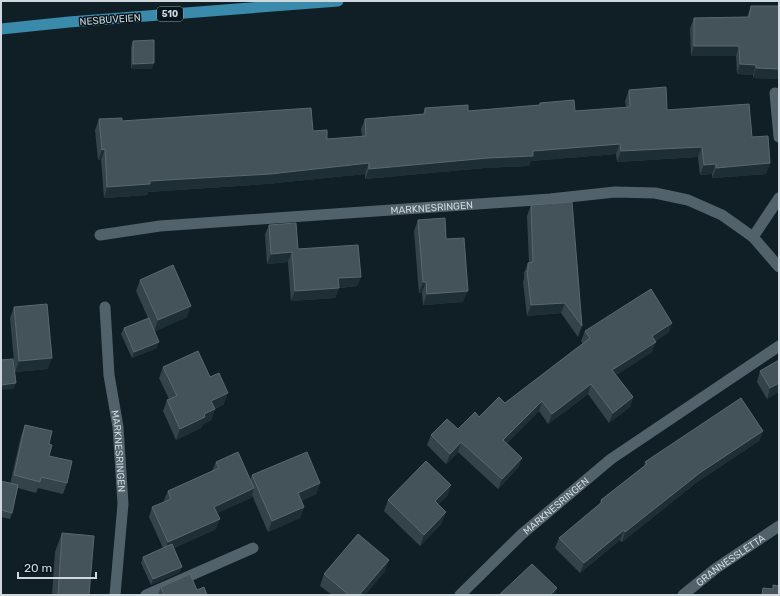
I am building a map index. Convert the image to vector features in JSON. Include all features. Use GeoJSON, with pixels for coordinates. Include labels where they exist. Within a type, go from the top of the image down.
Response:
{"type":"FeatureCollection","features":[{"type":"Feature","properties":{"kind":"main road","name":"NESBUVEIEN"},"geometry":{"type":"LineString","coordinates":[[1,29],[69,22],[338,1]]}},
{"type":"Feature","properties":{"kind":"street"},"geometry":{"type":"LineString","coordinates":[[775,93],[779,137]]}},
{"type":"Feature","properties":{"kind":"street","name":"MARKNESRINGEN"},"geometry":{"type":"LineString","coordinates":[[100,236],[160,226],[550,199],[616,192],[655,193],[688,200],[722,215],[753,237],[779,267]]}},
{"type":"Feature","properties":{"kind":"street"},"geometry":{"type":"LineString","coordinates":[[753,237],[779,198]]}},
{"type":"Feature","properties":{"kind":"street","name":"MARKNESRINGEN"},"geometry":{"type":"LineString","coordinates":[[105,307],[110,375],[118,427],[123,504],[116,595]]}},
{"type":"Feature","properties":{"kind":"street","name":"MARKNESRINGEN"},"geometry":{"type":"LineString","coordinates":[[460,595],[522,534],[611,459],[779,346]]}},
{"type":"Feature","properties":{"kind":"street","name":"GRANNESSLETTA"},"geometry":{"type":"LineString","coordinates":[[683,595],[716,569],[779,526]]}},
{"type":"Feature","properties":{"kind":"street"},"geometry":{"type":"LineString","coordinates":[[146,595],[253,548]]}},
{"type":"Feature","properties":{"kind":"building"},"geometry":{"type":"Polygon","coordinates":[[[751,6],[779,6],[779,69],[756,68],[756,65],[740,64],[739,46],[694,46],[694,18],[749,17],[751,6]]]}},
{"type":"Feature","properties":{"kind":"building"},"geometry":{"type":"Polygon","coordinates":[[[154,40],[154,63],[133,64],[133,41],[154,40]]]}},
{"type":"Feature","properties":{"kind":"building"},"geometry":{"type":"Polygon","coordinates":[[[666,87],[667,110],[749,104],[752,137],[768,136],[770,163],[716,168],[716,164],[704,165],[702,147],[621,151],[620,144],[533,151],[533,156],[488,158],[369,169],[369,163],[270,174],[150,181],[150,184],[107,187],[105,149],[102,150],[99,119],[122,118],[122,121],[311,108],[313,131],[327,130],[327,139],[366,136],[365,119],[425,114],[425,108],[468,105],[468,111],[540,105],[540,103],[574,100],[575,111],[630,107],[629,90],[666,87]]]}},
{"type":"Feature","properties":{"kind":"building"},"geometry":{"type":"Polygon","coordinates":[[[572,202],[582,326],[565,303],[531,305],[527,271],[528,263],[533,262],[531,205],[572,202]]]}},
{"type":"Feature","properties":{"kind":"building"},"geometry":{"type":"Polygon","coordinates":[[[445,218],[446,239],[464,238],[468,291],[427,294],[426,282],[423,282],[418,220],[445,218]]]}},
{"type":"Feature","properties":{"kind":"building"},"geometry":{"type":"Polygon","coordinates":[[[296,223],[298,249],[358,245],[361,277],[338,278],[339,288],[295,291],[292,252],[271,254],[269,225],[296,223]]]}},
{"type":"Feature","properties":{"kind":"building"},"geometry":{"type":"Polygon","coordinates":[[[173,265],[191,306],[158,320],[140,280],[173,265]]]}},
{"type":"Feature","properties":{"kind":"building"},"geometry":{"type":"Polygon","coordinates":[[[651,289],[672,323],[652,336],[656,342],[612,370],[633,397],[613,413],[591,384],[552,414],[542,401],[503,440],[522,458],[502,479],[461,442],[450,454],[431,435],[447,419],[458,429],[475,412],[479,417],[499,397],[505,403],[590,338],[585,331],[651,289]]]}},
{"type":"Feature","properties":{"kind":"building"},"geometry":{"type":"Polygon","coordinates":[[[47,304],[52,358],[19,361],[14,307],[47,304]]]}},
{"type":"Feature","properties":{"kind":"building"},"geometry":{"type":"Polygon","coordinates":[[[149,318],[159,342],[134,352],[124,328],[149,318]]]}},
{"type":"Feature","properties":{"kind":"building"},"geometry":{"type":"Polygon","coordinates":[[[198,351],[210,377],[219,373],[228,393],[211,401],[215,409],[204,414],[205,417],[180,429],[167,400],[177,396],[163,367],[198,351]]]}},
{"type":"Feature","properties":{"kind":"building"},"geometry":{"type":"Polygon","coordinates":[[[13,359],[16,383],[1,385],[1,360],[13,359]]]}},
{"type":"Feature","properties":{"kind":"building"},"geometry":{"type":"Polygon","coordinates":[[[779,360],[779,383],[770,388],[760,371],[779,360]]]}},
{"type":"Feature","properties":{"kind":"building"},"geometry":{"type":"Polygon","coordinates":[[[741,398],[763,431],[701,472],[625,532],[624,530],[584,563],[559,538],[602,502],[601,500],[647,464],[645,462],[741,398]]]}},
{"type":"Feature","properties":{"kind":"building"},"geometry":{"type":"Polygon","coordinates":[[[25,425],[52,431],[49,444],[52,445],[49,456],[72,461],[67,483],[41,477],[40,482],[14,475],[25,425]]]}},
{"type":"Feature","properties":{"kind":"building"},"geometry":{"type":"Polygon","coordinates":[[[238,452],[254,488],[214,507],[220,519],[168,542],[152,507],[171,499],[168,491],[219,468],[216,462],[238,452]]]}},
{"type":"Feature","properties":{"kind":"building"},"geometry":{"type":"Polygon","coordinates":[[[307,452],[320,483],[298,493],[304,507],[272,521],[252,475],[307,452]]]}},
{"type":"Feature","properties":{"kind":"building"},"geometry":{"type":"Polygon","coordinates":[[[426,461],[451,485],[435,501],[446,512],[424,535],[388,500],[426,461]]]}},
{"type":"Feature","properties":{"kind":"building"},"geometry":{"type":"Polygon","coordinates":[[[1,481],[18,485],[12,513],[1,510],[1,481]]]}},
{"type":"Feature","properties":{"kind":"building"},"geometry":{"type":"Polygon","coordinates":[[[62,533],[94,536],[89,595],[58,595],[62,533]]]}},
{"type":"Feature","properties":{"kind":"building"},"geometry":{"type":"Polygon","coordinates":[[[358,534],[389,560],[359,595],[349,595],[324,574],[358,534]]]}},
{"type":"Feature","properties":{"kind":"building"},"geometry":{"type":"Polygon","coordinates":[[[172,544],[182,567],[153,579],[143,557],[172,544]]]}},
{"type":"Feature","properties":{"kind":"building"},"geometry":{"type":"Polygon","coordinates":[[[532,564],[557,588],[550,595],[499,595],[532,564]]]}},
{"type":"Feature","properties":{"kind":"building"},"geometry":{"type":"Polygon","coordinates":[[[190,574],[197,590],[204,587],[207,595],[164,595],[161,587],[190,574]]]}},
{"type":"Feature","properties":{"kind":"building"},"geometry":{"type":"Polygon","coordinates":[[[773,585],[779,586],[779,595],[762,595],[763,588],[773,589],[773,585]]]}}]}
